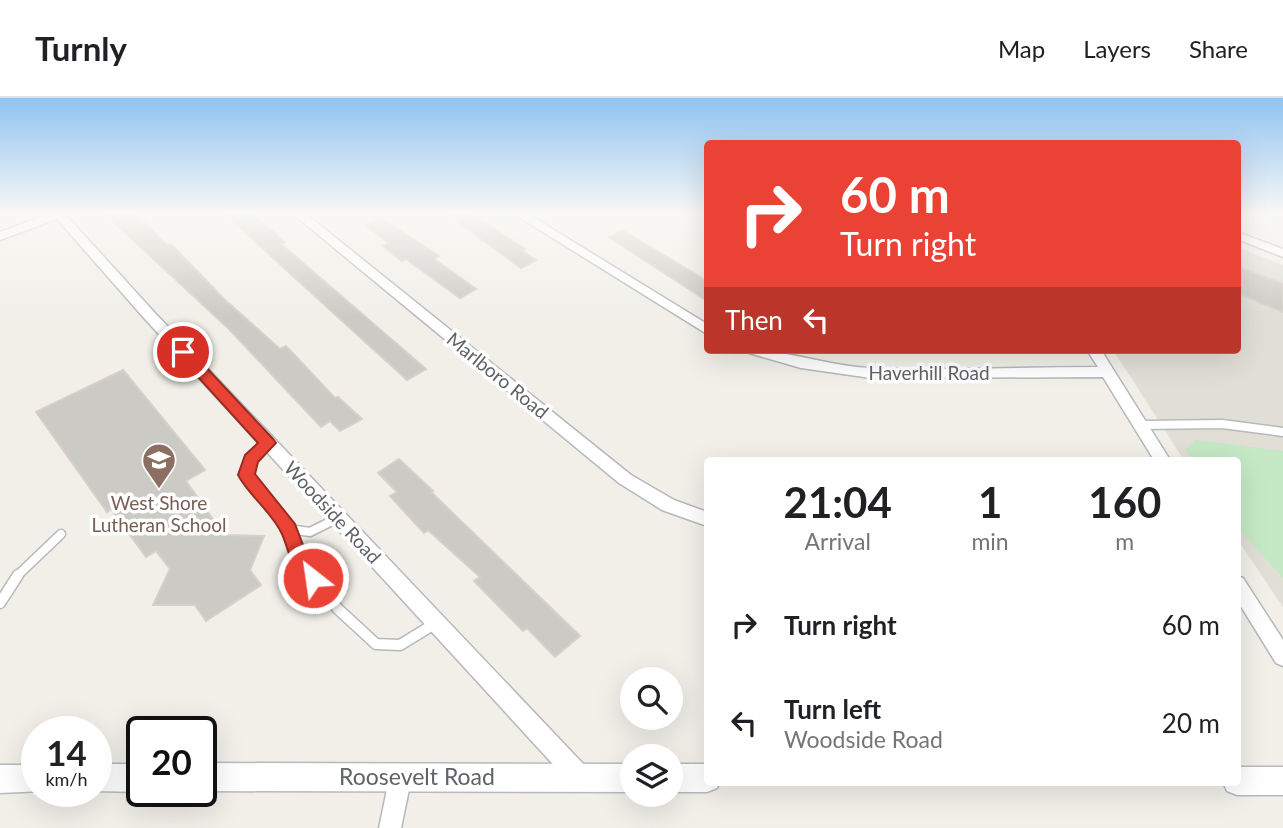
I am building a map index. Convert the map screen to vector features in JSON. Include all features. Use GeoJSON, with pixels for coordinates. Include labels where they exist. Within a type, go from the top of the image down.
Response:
{"type":"FeatureCollection","features":[{"type":"Feature","properties":{"kind":"street","name":"Woodside Road"},"geometry":{"type":"LineString","coordinates":[[90,248],[580,777]]}},
{"type":"Feature","properties":{"kind":"street","name":"Marlboro Road"},"geometry":{"type":"LineString","coordinates":[[341,248],[625,479],[668,505],[704,518]]}},
{"type":"Feature","properties":{"kind":"street"},"geometry":{"type":"LineString","coordinates":[[575,248],[704,328]]}},
{"type":"Feature","properties":{"kind":"street","name":"Haverhill Road"},"geometry":{"type":"LineString","coordinates":[[768,354],[801,363],[871,373],[1107,372]]}},
{"type":"Feature","properties":{"kind":"street"},"geometry":{"type":"LineString","coordinates":[[1096,354],[1159,457]]}},
{"type":"Feature","properties":{"kind":"street"},"geometry":{"type":"LineString","coordinates":[[1241,590],[1283,657]]}},
{"type":"Feature","properties":{"kind":"street"},"geometry":{"type":"LineString","coordinates":[[390,828],[401,775]]}},
{"type":"Feature","properties":{"kind":"street","name":"Roosevelt Road"},"geometry":{"type":"LineString","coordinates":[[217,777],[401,775],[620,778]]}},
{"type":"Feature","properties":{"kind":"street"},"geometry":{"type":"LineString","coordinates":[[683,778],[704,778]]}},
{"type":"Feature","properties":{"kind":"street"},"geometry":{"type":"LineString","coordinates":[[0,779],[21,779]]}},
{"type":"Feature","properties":{"kind":"street"},"geometry":{"type":"LineString","coordinates":[[1241,781],[1283,781]]}},
{"type":"Feature","properties":{"kind":"lane"},"geometry":{"type":"LineString","coordinates":[[1140,425],[1222,424],[1283,432]]}},
{"type":"Feature","properties":{"kind":"lane"},"geometry":{"type":"LineString","coordinates":[[268,443],[251,460],[246,475],[289,529],[300,562],[338,609],[376,645],[400,645],[436,624]]}},
{"type":"Feature","properties":{"kind":"lane"},"geometry":{"type":"LineString","coordinates":[[289,529],[310,532],[338,518]]}},
{"type":"Feature","properties":{"kind":"lane"},"geometry":{"type":"LineString","coordinates":[[0,603],[21,570],[61,534]]}},
{"type":"Feature","properties":{"kind":"shaded area"},"geometry":{"type":"Polygon","coordinates":[[[1241,249],[1283,265],[1283,607],[1241,545],[1241,457],[1182,457],[1116,354],[1241,354],[1241,249]]]}},
{"type":"Feature","properties":{"kind":"green space"},"geometry":{"type":"Polygon","coordinates":[[[1195,440],[1283,451],[1283,578],[1241,531],[1241,457],[1190,457],[1185,450],[1195,440]]]}},
{"type":"Feature","properties":{"kind":"building"},"geometry":{"type":"Polygon","coordinates":[[[142,248],[175,248],[224,299],[280,349],[286,346],[335,398],[338,397],[362,419],[340,431],[330,421],[321,427],[229,329],[142,248]]]}},
{"type":"Feature","properties":{"kind":"building"},"geometry":{"type":"Polygon","coordinates":[[[262,248],[286,248],[426,369],[407,380],[262,248]]]}},
{"type":"Feature","properties":{"kind":"building"},"geometry":{"type":"Polygon","coordinates":[[[386,248],[427,248],[439,256],[434,259],[476,289],[460,298],[406,259],[402,261],[386,248]]]}},
{"type":"Feature","properties":{"kind":"building"},"geometry":{"type":"Polygon","coordinates":[[[494,248],[525,249],[522,251],[536,260],[521,268],[494,248]]]}},
{"type":"Feature","properties":{"kind":"building"},"geometry":{"type":"Polygon","coordinates":[[[626,248],[652,248],[704,279],[704,299],[626,248]]]}},
{"type":"Feature","properties":{"kind":"building"},"geometry":{"type":"Polygon","coordinates":[[[1241,268],[1283,284],[1283,312],[1241,295],[1241,268]]]}},
{"type":"Feature","properties":{"kind":"building"},"geometry":{"type":"Polygon","coordinates":[[[123,370],[205,470],[186,481],[224,535],[264,536],[250,570],[261,585],[206,621],[195,605],[153,605],[170,569],[156,551],[146,557],[111,509],[107,512],[36,412],[123,370]]]}},
{"type":"Feature","properties":{"kind":"building"},"geometry":{"type":"Polygon","coordinates":[[[399,459],[580,636],[555,657],[527,628],[523,631],[474,581],[480,577],[428,530],[424,533],[390,496],[397,492],[378,473],[399,459]]]}},
{"type":"Feature","properties":{"kind":"place","name":"West Shore Lutheran School"},"geometry":{"type":"Point","coordinates":[159,490]}},
{"type":"Feature","properties":{"kind":"route"},"geometry":{"type":"LineString","coordinates":[[183,352],[268,443],[251,460],[246,475],[289,529],[300,562],[313,578]]}}]}
